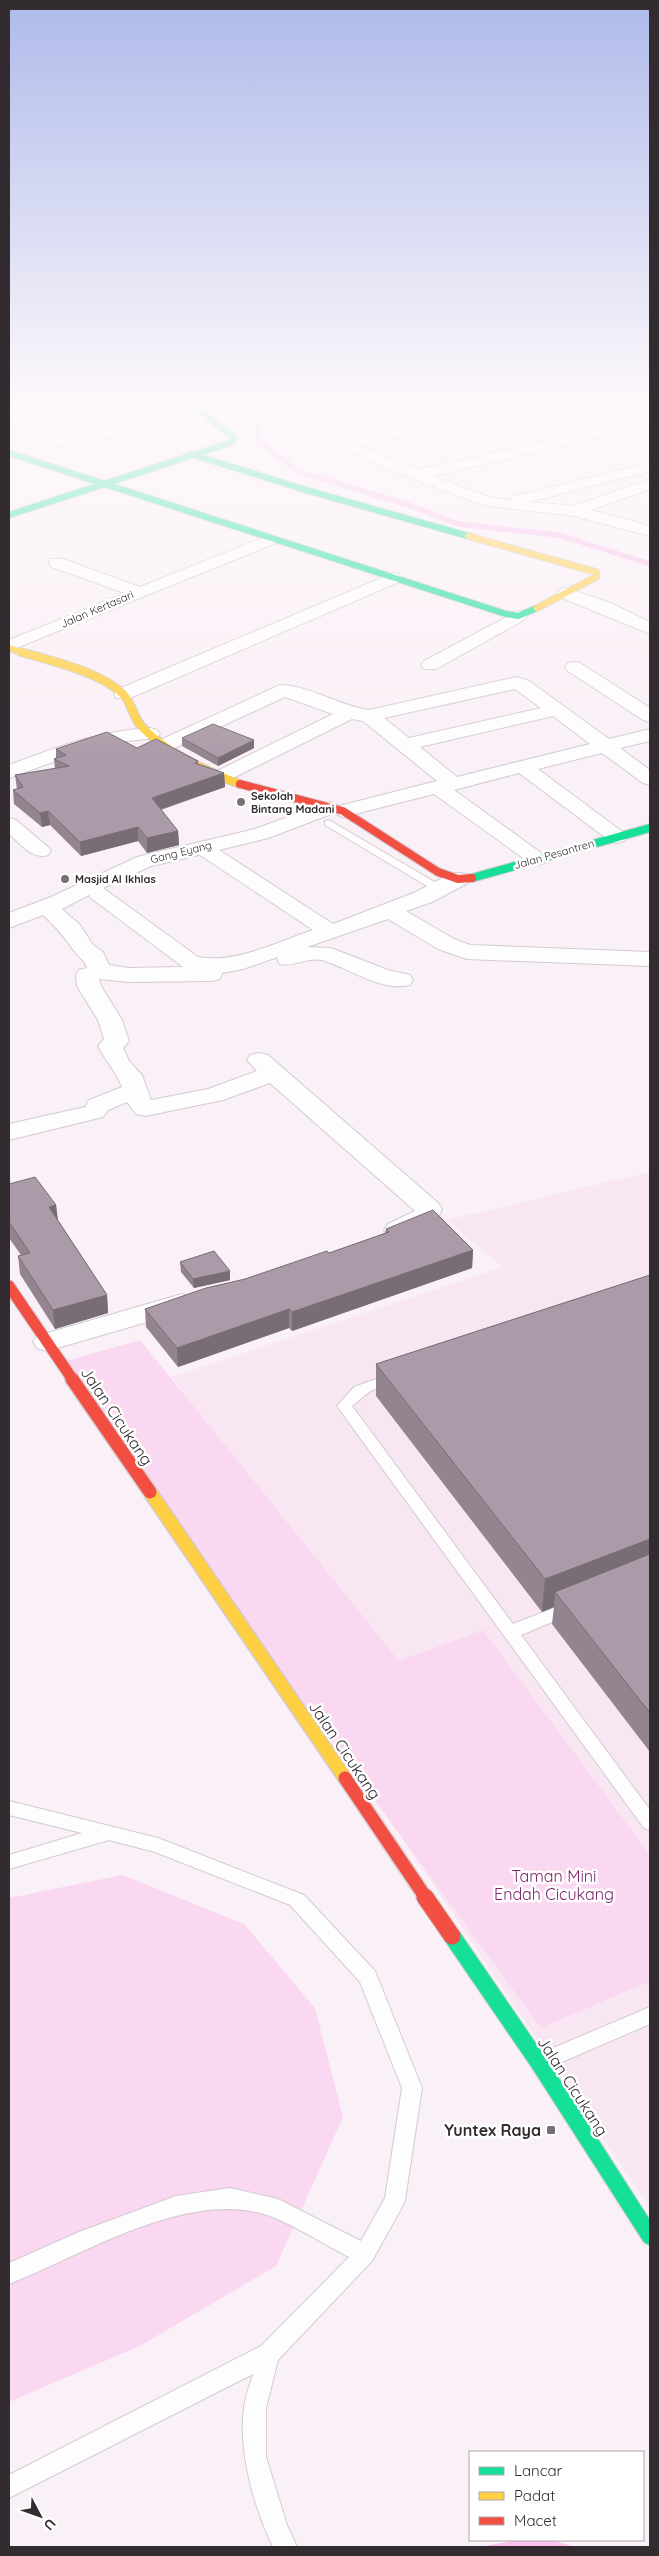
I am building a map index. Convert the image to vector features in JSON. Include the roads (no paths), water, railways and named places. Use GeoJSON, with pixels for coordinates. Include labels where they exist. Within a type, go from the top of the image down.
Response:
{"type":"FeatureCollection","features":[{"type":"Feature","properties":{"kind":"street"},"geometry":{"type":"LineString","coordinates":[[212,520],[518,616]]}},
{"type":"Feature","properties":{"kind":"street"},"geometry":{"type":"LineString","coordinates":[[413,520],[596,572],[596,577],[518,616],[430,665]]}},
{"type":"Feature","properties":{"kind":"street"},"geometry":{"type":"LineString","coordinates":[[610,520],[650,531]]}},
{"type":"Feature","properties":{"kind":"street","name":"Jalan Kertasari"},"geometry":{"type":"LineString","coordinates":[[9,647],[138,592],[270,540]]}},
{"type":"Feature","properties":{"kind":"street"},"geometry":{"type":"LineString","coordinates":[[57,563],[138,592]]}},
{"type":"Feature","properties":{"kind":"street"},"geometry":{"type":"LineString","coordinates":[[124,694],[393,578]]}},
{"type":"Feature","properties":{"kind":"street"},"geometry":{"type":"LineString","coordinates":[[566,593],[602,606],[650,629]]}},
{"type":"Feature","properties":{"kind":"street"},"geometry":{"type":"LineString","coordinates":[[9,647],[89,675],[124,694],[140,725],[156,740],[220,777],[334,814],[438,872],[449,884],[390,910],[330,932],[235,964],[213,966],[191,963],[99,893]]}},
{"type":"Feature","properties":{"kind":"street"},"geometry":{"type":"LineString","coordinates":[[574,667],[650,716]]}},
{"type":"Feature","properties":{"kind":"street"},"geometry":{"type":"LineString","coordinates":[[9,772],[91,742],[117,736],[156,740],[280,691],[349,713],[369,716],[512,683],[522,685],[650,779]]}},
{"type":"Feature","properties":{"kind":"street"},"geometry":{"type":"LineString","coordinates":[[623,698],[650,692]]}},
{"type":"Feature","properties":{"kind":"street"},"geometry":{"type":"LineString","coordinates":[[405,745],[556,710]]}},
{"type":"Feature","properties":{"kind":"street"},"geometry":{"type":"LineString","coordinates":[[220,777],[349,713]]}},
{"type":"Feature","properties":{"kind":"street"},"geometry":{"type":"LineString","coordinates":[[369,716],[405,745],[445,785],[537,859]]}},
{"type":"Feature","properties":{"kind":"street","name":"Gang Eyang"},"geometry":{"type":"LineString","coordinates":[[9,922],[46,907],[144,861],[261,834],[445,785],[650,735]]}},
{"type":"Feature","properties":{"kind":"street"},"geometry":{"type":"LineString","coordinates":[[522,766],[617,837]]}},
{"type":"Feature","properties":{"kind":"street"},"geometry":{"type":"LineString","coordinates":[[9,824],[41,851]]}},
{"type":"Feature","properties":{"kind":"street","name":"Jalan Pesantren"},"geometry":{"type":"LineString","coordinates":[[449,884],[650,828]]}},
{"type":"Feature","properties":{"kind":"street"},"geometry":{"type":"LineString","coordinates":[[207,851],[330,932]]}},
{"type":"Feature","properties":{"kind":"street"},"geometry":{"type":"LineString","coordinates":[[46,907],[72,930],[85,950],[95,957],[98,971]]}},
{"type":"Feature","properties":{"kind":"street"},"geometry":{"type":"LineString","coordinates":[[390,910],[446,944],[467,952],[650,959]]}},
{"type":"Feature","properties":{"kind":"street"},"geometry":{"type":"LineString","coordinates":[[374,1240],[427,1217],[429,1210],[267,1066],[214,1095],[145,1109],[135,1091],[130,1075],[119,1064],[110,1046],[117,1041],[110,1020],[89,986],[86,975],[98,971],[129,975],[238,972],[311,953],[324,953],[382,976],[402,980]]}},
{"type":"Feature","properties":{"kind":"street"},"geometry":{"type":"LineString","coordinates":[[9,1132],[94,1112],[98,1106],[135,1091]]}},
{"type":"Feature","properties":{"kind":"street","name":"Jalan Cicukang"},"geometry":{"type":"LineString","coordinates":[[9,1286],[539,2063],[650,2236]]}},
{"type":"Feature","properties":{"kind":"street"},"geometry":{"type":"LineString","coordinates":[[47,1342],[206,1296]]}},
{"type":"Feature","properties":{"kind":"lane"},"geometry":{"type":"LineString","coordinates":[[334,814],[449,884]]}},
{"type":"Feature","properties":{"kind":"lane"},"geometry":{"type":"LineString","coordinates":[[404,1374],[367,1386],[351,1395],[344,1406],[512,1632],[650,1823]]}},
{"type":"Feature","properties":{"kind":"lane"},"geometry":{"type":"LineString","coordinates":[[512,1632],[584,1602]]}},
{"type":"Feature","properties":{"kind":"lane"},"geometry":{"type":"LineString","coordinates":[[9,1808],[158,1845],[297,1900],[368,1977],[412,2088],[395,2200],[365,2254],[303,2321],[269,2354],[9,2487]]}},
{"type":"Feature","properties":{"kind":"lane"},"geometry":{"type":"LineString","coordinates":[[9,1862],[110,1833]]}},
{"type":"Feature","properties":{"kind":"lane"},"geometry":{"type":"LineString","coordinates":[[539,2063],[650,2015]]}},
{"type":"Feature","properties":{"kind":"lane"},"geometry":{"type":"LineString","coordinates":[[9,2274],[86,2238],[176,2206],[230,2198],[271,2206],[365,2254]]}},
{"type":"Feature","properties":{"kind":"lane"},"geometry":{"type":"LineString","coordinates":[[269,2354],[256,2408],[254,2457],[276,2528],[285,2547]]}},
{"type":"Feature","properties":{"kind":"waterway"},"geometry":{"type":"LineString","coordinates":[[448,520],[458,524],[559,535],[650,564]]}},
{"type":"Feature","properties":{"kind":"place","name":"Sekolah Bintang Madani"},"geometry":{"type":"Point","coordinates":[241,802]}},
{"type":"Feature","properties":{"kind":"place","name":"Masjid Al Ikhlas"},"geometry":{"type":"Point","coordinates":[65,879]}},
{"type":"Feature","properties":{"kind":"place","name":"Yuntex Raya"},"geometry":{"type":"Point","coordinates":[551,2130]}},
{"type":"Feature","properties":{"kind":"park label","name":"Taman Mini Endah Cicukang"},"geometry":{"type":"Point","coordinates":[554,1885]}}]}
